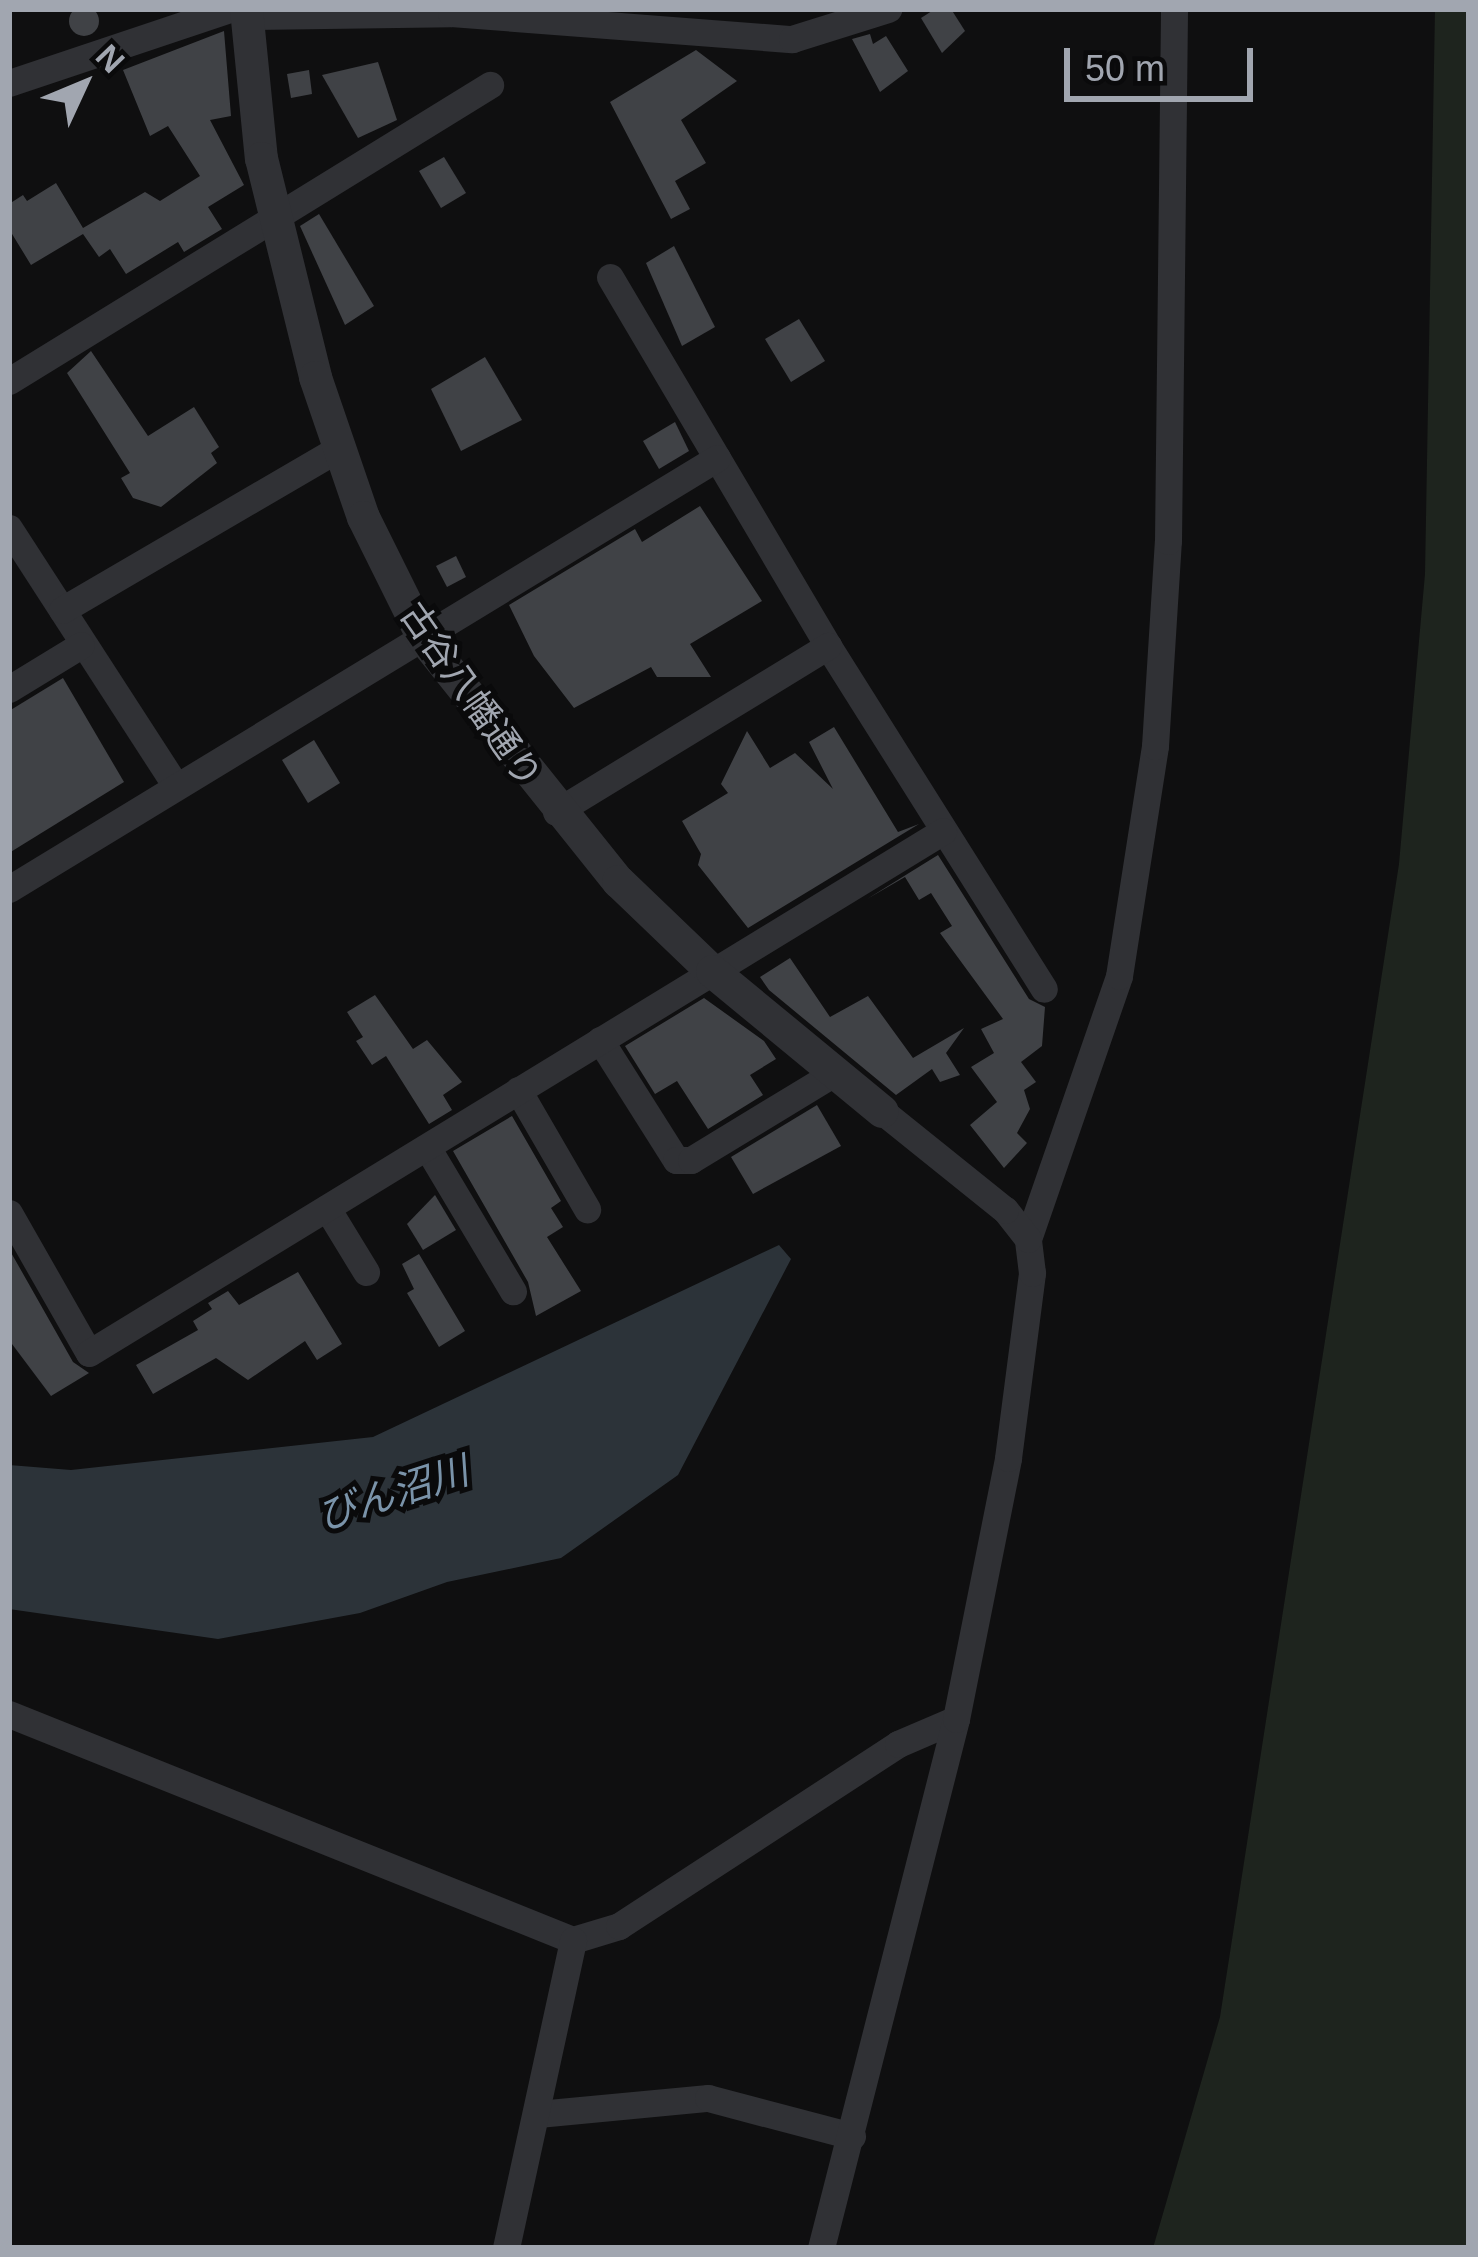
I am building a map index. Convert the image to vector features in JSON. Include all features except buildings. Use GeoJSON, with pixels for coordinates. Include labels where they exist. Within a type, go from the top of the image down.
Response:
{"type":"FeatureCollection","features":[{"type":"Feature","properties":{"kind":"street"},"geometry":{"type":"LineString","coordinates":[[9,83],[241,12],[705,22],[792,39],[887,9]]}},
{"type":"Feature","properties":{"kind":"street"},"geometry":{"type":"LineString","coordinates":[[821,2248],[956,1719],[1025,1345],[1028,1239],[1119,976],[1155,746],[1168,542],[1174,9]]}},
{"type":"Feature","properties":{"kind":"street","name":"古谷八幡通り"},"geometry":{"type":"LineString","coordinates":[[241,12],[273,219],[339,448],[423,638],[556,812],[712,971],[882,1111]]}},
{"type":"Feature","properties":{"kind":"street"},"geometry":{"type":"LineString","coordinates":[[9,381],[490,85]]}},
{"type":"Feature","properties":{"kind":"street"},"geometry":{"type":"LineString","coordinates":[[610,277],[828,646],[1044,989]]}},
{"type":"Feature","properties":{"kind":"street"},"geometry":{"type":"LineString","coordinates":[[62,610],[339,448]]}},
{"type":"Feature","properties":{"kind":"street"},"geometry":{"type":"LineString","coordinates":[[9,889],[717,458]]}},
{"type":"Feature","properties":{"kind":"street"},"geometry":{"type":"LineString","coordinates":[[9,528],[176,786]]}},
{"type":"Feature","properties":{"kind":"street"},"geometry":{"type":"LineString","coordinates":[[9,689],[81,645]]}},
{"type":"Feature","properties":{"kind":"street"},"geometry":{"type":"LineString","coordinates":[[556,812],[828,646]]}},
{"type":"Feature","properties":{"kind":"street"},"geometry":{"type":"LineString","coordinates":[[9,1213],[89,1353],[943,831]]}},
{"type":"Feature","properties":{"kind":"street"},"geometry":{"type":"LineString","coordinates":[[600,1040],[676,1160],[691,1160],[836,1072]]}},
{"type":"Feature","properties":{"kind":"street"},"geometry":{"type":"LineString","coordinates":[[518,1090],[586,1209]]}},
{"type":"Feature","properties":{"kind":"street"},"geometry":{"type":"LineString","coordinates":[[882,1111],[1005,1210],[1028,1239]]}},
{"type":"Feature","properties":{"kind":"street"},"geometry":{"type":"LineString","coordinates":[[427,1147],[513,1291]]}},
{"type":"Feature","properties":{"kind":"street"},"geometry":{"type":"LineString","coordinates":[[327,1208],[366,1272]]}},
{"type":"Feature","properties":{"kind":"street"},"geometry":{"type":"LineString","coordinates":[[9,1714],[573,1940],[619,1926],[898,1744],[956,1719]]}},
{"type":"Feature","properties":{"kind":"street"},"geometry":{"type":"LineString","coordinates":[[506,2248],[573,1940]]}},
{"type":"Feature","properties":{"kind":"street"},"geometry":{"type":"LineString","coordinates":[[538,2114],[708,2098],[852,2136]]}},
{"type":"Feature","properties":{"kind":"shaded area"},"geometry":{"type":"Polygon","coordinates":[[[1435,9],[1469,9],[1469,2248],[1153,2248],[1220,2017],[1399,864],[1425,574],[1435,9]]]}},
{"type":"Feature","properties":{"kind":"water","name":"びん沼川"},"geometry":{"type":"Polygon","coordinates":[[[779,1245],[791,1259],[678,1475],[561,1558],[447,1582],[360,1613],[218,1639],[9,1609],[9,1465],[71,1470],[373,1437],[779,1245]]]}}]}
